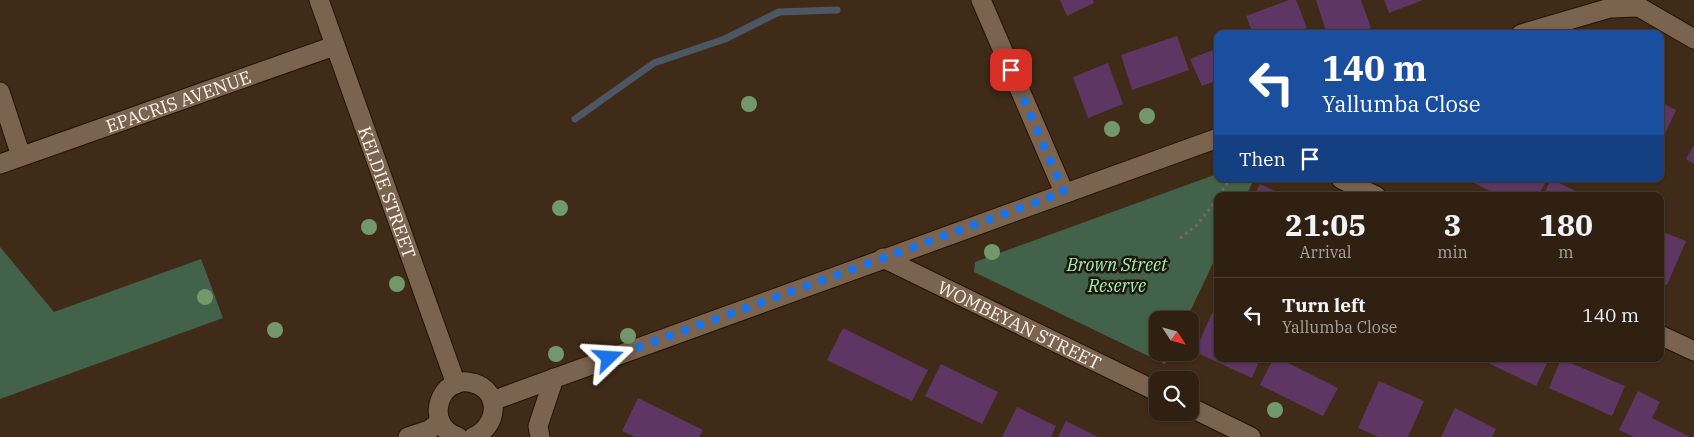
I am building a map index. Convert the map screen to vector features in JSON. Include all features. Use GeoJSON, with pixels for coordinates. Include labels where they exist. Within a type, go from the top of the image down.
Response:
{"type":"FeatureCollection","features":[{"type":"Feature","properties":{"kind":"street","name":"KELDIE STREET"},"geometry":{"type":"LineString","coordinates":[[319,0],[456,384]]}},
{"type":"Feature","properties":{"kind":"street"},"geometry":{"type":"LineString","coordinates":[[981,0],[1064,192]]}},
{"type":"Feature","properties":{"kind":"street"},"geometry":{"type":"LineString","coordinates":[[1535,30],[1610,8],[1639,7],[1694,39]]}},
{"type":"Feature","properties":{"kind":"street","name":"EPACRIS AVENUE"},"geometry":{"type":"LineString","coordinates":[[0,164],[334,46]]}},
{"type":"Feature","properties":{"kind":"street"},"geometry":{"type":"LineString","coordinates":[[0,92],[21,156]]}},
{"type":"Feature","properties":{"kind":"street"},"geometry":{"type":"LineString","coordinates":[[492,401],[1064,192],[1214,139]]}},
{"type":"Feature","properties":{"kind":"street"},"geometry":{"type":"LineString","coordinates":[[1347,182],[1368,192]]}},
{"type":"Feature","properties":{"kind":"street","name":"WOMBEYAN STREET"},"geometry":{"type":"LineString","coordinates":[[884,258],[1149,388]]}},
{"type":"Feature","properties":{"kind":"street"},"geometry":{"type":"LineString","coordinates":[[1664,337],[1694,351]]}},
{"type":"Feature","properties":{"kind":"street"},"geometry":{"type":"LineString","coordinates":[[540,437],[538,426],[554,378]]}},
{"type":"Feature","properties":{"kind":"street"},"geometry":{"type":"LineString","coordinates":[[458,437],[445,430],[440,422],[438,404],[441,396],[456,384],[463,382],[481,386],[488,392],[492,401],[492,420],[482,435]]}},
{"type":"Feature","properties":{"kind":"street"},"geometry":{"type":"LineString","coordinates":[[1199,412],[1251,437]]}},
{"type":"Feature","properties":{"kind":"street"},"geometry":{"type":"LineString","coordinates":[[408,437],[429,430],[440,422]]}},
{"type":"Feature","properties":{"kind":"path"},"geometry":{"type":"LineString","coordinates":[[1180,238],[1197,225],[1214,202]]}},
{"type":"Feature","properties":{"kind":"green space","name":"Brown Street Reserve"},"geometry":{"type":"Polygon","coordinates":[[[1214,175],[1214,182],[1253,182],[1248,192],[1214,192],[1214,261],[1190,311],[1149,311],[1149,356],[974,272],[975,262],[1214,175]]]}},
{"type":"Feature","properties":{"kind":"green space"},"geometry":{"type":"Polygon","coordinates":[[[0,247],[54,312],[201,259],[223,318],[0,399],[0,247]]]}},
{"type":"Feature","properties":{"kind":"building"},"geometry":{"type":"Polygon","coordinates":[[[1060,0],[1093,0],[1094,3],[1067,16],[1060,0]]]}},
{"type":"Feature","properties":{"kind":"building"},"geometry":{"type":"Polygon","coordinates":[[[1289,0],[1296,0],[1307,28],[1302,30],[1251,30],[1246,16],[1289,0]]]}},
{"type":"Feature","properties":{"kind":"building"},"geometry":{"type":"Polygon","coordinates":[[[1316,0],[1361,0],[1371,28],[1365,30],[1326,30],[1316,0]]]}},
{"type":"Feature","properties":{"kind":"building"},"geometry":{"type":"Polygon","coordinates":[[[1384,0],[1423,0],[1389,13],[1384,0]]]}},
{"type":"Feature","properties":{"kind":"building"},"geometry":{"type":"Polygon","coordinates":[[[1177,36],[1189,70],[1132,90],[1121,55],[1177,36]]]}},
{"type":"Feature","properties":{"kind":"building"},"geometry":{"type":"Polygon","coordinates":[[[1214,50],[1214,82],[1202,86],[1190,59],[1214,50]]]}},
{"type":"Feature","properties":{"kind":"building"},"geometry":{"type":"Polygon","coordinates":[[[1108,63],[1123,104],[1088,118],[1073,77],[1108,63]]]}},
{"type":"Feature","properties":{"kind":"building"},"geometry":{"type":"Polygon","coordinates":[[[1664,104],[1676,110],[1664,136],[1664,104]]]}},
{"type":"Feature","properties":{"kind":"building"},"geometry":{"type":"Polygon","coordinates":[[[1694,145],[1694,164],[1686,159],[1694,145]]]}},
{"type":"Feature","properties":{"kind":"building"},"geometry":{"type":"Polygon","coordinates":[[[1472,182],[1546,182],[1540,192],[1492,192],[1472,182]]]}},
{"type":"Feature","properties":{"kind":"building"},"geometry":{"type":"Polygon","coordinates":[[[1550,182],[1557,182],[1578,192],[1545,192],[1550,182]]]}},
{"type":"Feature","properties":{"kind":"building"},"geometry":{"type":"Polygon","coordinates":[[[1260,184],[1277,192],[1256,192],[1260,184]]]}},
{"type":"Feature","properties":{"kind":"building"},"geometry":{"type":"Polygon","coordinates":[[[1664,233],[1686,241],[1667,285],[1664,284],[1664,233]]]}},
{"type":"Feature","properties":{"kind":"building"},"geometry":{"type":"Polygon","coordinates":[[[1212,313],[1214,314],[1214,361],[1199,354],[1199,343],[1212,313]]]}},
{"type":"Feature","properties":{"kind":"building"},"geometry":{"type":"Polygon","coordinates":[[[843,328],[928,370],[912,401],[827,360],[843,328]]]}},
{"type":"Feature","properties":{"kind":"building"},"geometry":{"type":"Polygon","coordinates":[[[1217,362],[1259,362],[1252,378],[1217,362]]]}},
{"type":"Feature","properties":{"kind":"building"},"geometry":{"type":"Polygon","coordinates":[[[1272,362],[1286,362],[1338,388],[1323,416],[1260,385],[1272,362]]]}},
{"type":"Feature","properties":{"kind":"building"},"geometry":{"type":"Polygon","coordinates":[[[1486,362],[1548,362],[1536,386],[1486,362]]]}},
{"type":"Feature","properties":{"kind":"building"},"geometry":{"type":"Polygon","coordinates":[[[1560,362],[1568,362],[1625,386],[1612,416],[1549,388],[1560,362]]]}},
{"type":"Feature","properties":{"kind":"building"},"geometry":{"type":"Polygon","coordinates":[[[941,364],[998,392],[982,424],[925,396],[941,364]]]}},
{"type":"Feature","properties":{"kind":"building"},"geometry":{"type":"Polygon","coordinates":[[[1379,381],[1424,401],[1408,437],[1379,437],[1358,428],[1379,381]]]}},
{"type":"Feature","properties":{"kind":"building"},"geometry":{"type":"Polygon","coordinates":[[[1638,391],[1660,402],[1652,418],[1690,437],[1634,437],[1619,430],[1638,391]]]}},
{"type":"Feature","properties":{"kind":"building"},"geometry":{"type":"Polygon","coordinates":[[[638,398],[703,430],[699,437],[635,437],[622,431],[638,398]]]}},
{"type":"Feature","properties":{"kind":"building"},"geometry":{"type":"Polygon","coordinates":[[[1017,407],[1056,426],[1051,437],[1002,437],[1017,407]]]}},
{"type":"Feature","properties":{"kind":"building"},"geometry":{"type":"Polygon","coordinates":[[[1455,408],[1496,429],[1492,437],[1441,437],[1455,408]]]}},
{"type":"Feature","properties":{"kind":"building"},"geometry":{"type":"Polygon","coordinates":[[[1066,421],[1098,437],[1058,437],[1066,421]]]}},
{"type":"Feature","properties":{"kind":"waterway"},"geometry":{"type":"LineString","coordinates":[[575,119],[654,63],[725,39],[779,12],[837,10]]}},
{"type":"Feature","properties":{"kind":"route"},"geometry":{"type":"LineString","coordinates":[[609,358],[1064,192],[1011,70]]}}]}
